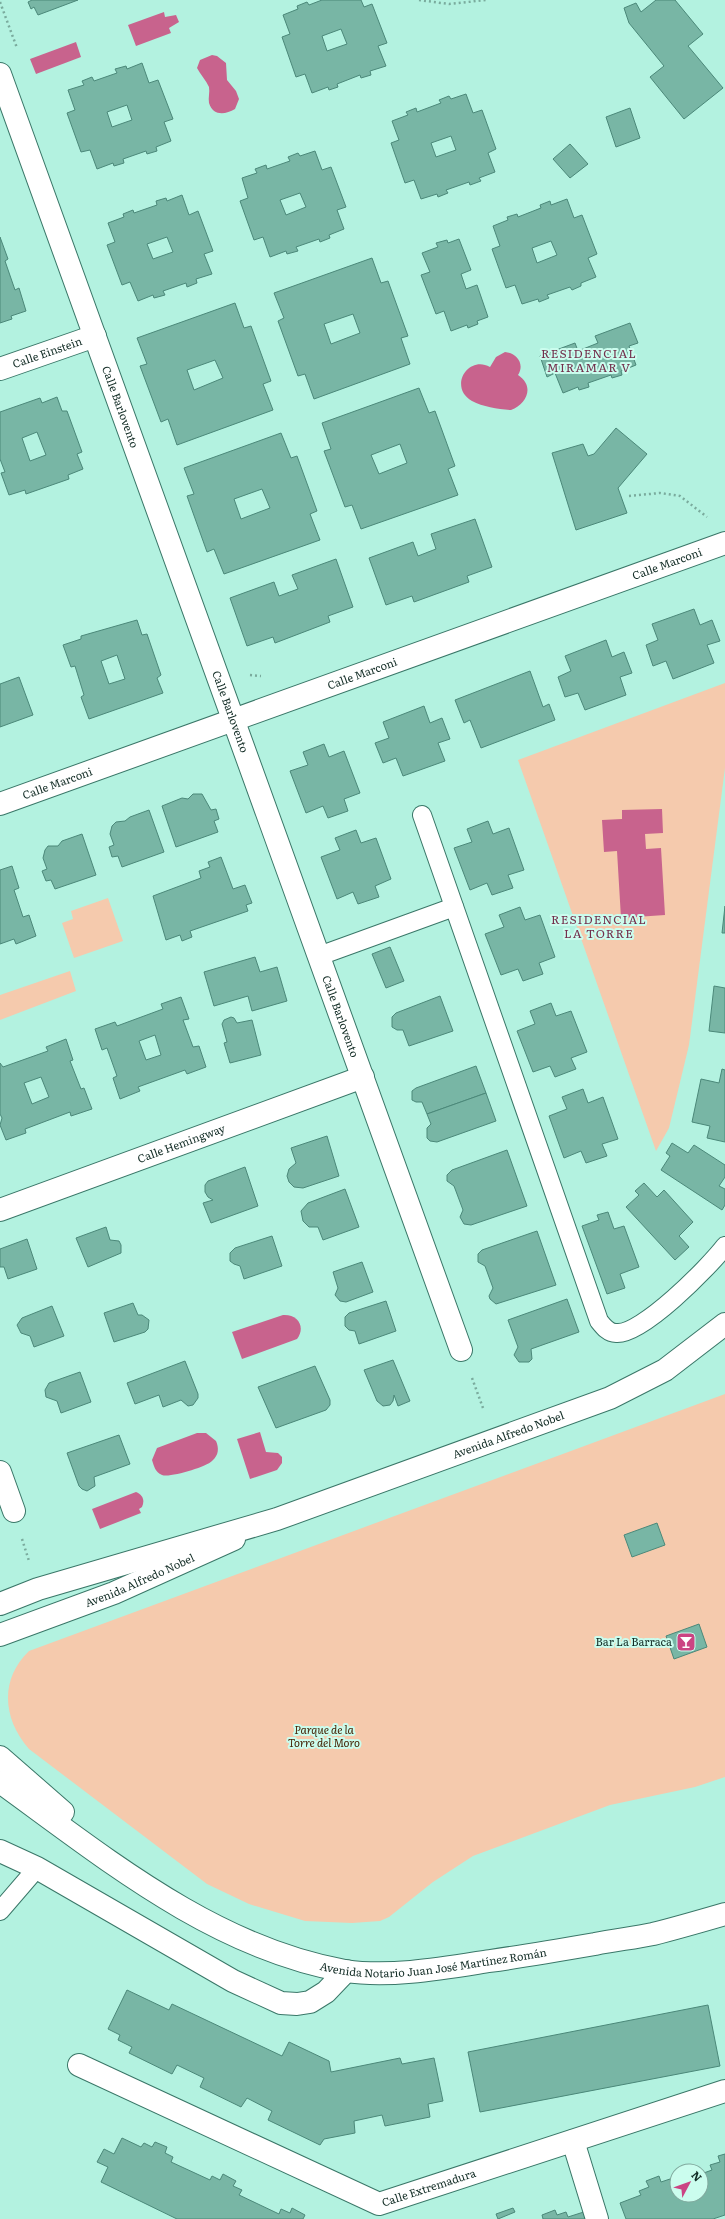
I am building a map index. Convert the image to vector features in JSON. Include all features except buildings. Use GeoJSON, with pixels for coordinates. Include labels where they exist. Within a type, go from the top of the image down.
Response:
{"type":"FeatureCollection","features":[{"type":"Feature","properties":{"kind":"street","name":"Calle Barlovento"},"geometry":{"type":"LineString","coordinates":[[0,74],[461,1350]]}},
{"type":"Feature","properties":{"kind":"street","name":"Calle Einstein"},"geometry":{"type":"LineString","coordinates":[[0,369],[95,336]]}},
{"type":"Feature","properties":{"kind":"street","name":"Calle Marconi"},"geometry":{"type":"LineString","coordinates":[[0,804],[725,543]]}},
{"type":"Feature","properties":{"kind":"street","name":"Calle Hemingway"},"geometry":{"type":"LineString","coordinates":[[0,1210],[363,1077]]}},
{"type":"Feature","properties":{"kind":"street","name":"Avenida Alfredo Nobel"},"geometry":{"type":"LineString","coordinates":[[0,1604],[38,1589],[277,1519],[610,1398],[665,1370],[725,1324]]}},
{"type":"Feature","properties":{"kind":"street"},"geometry":{"type":"LineString","coordinates":[[0,1472],[14,1511]]}},
{"type":"Feature","properties":{"kind":"street","name":"Avenida Alfredo Nobel"},"geometry":{"type":"LineString","coordinates":[[0,1635],[114,1593],[277,1519]]}},
{"type":"Feature","properties":{"kind":"street","name":"Avenida Notario Juan José Martínez Román"},"geometry":{"type":"LineString","coordinates":[[0,1757],[155,1891]]}},
{"type":"Feature","properties":{"kind":"street","name":"Avenida Notario Juan José Martínez Román"},"geometry":{"type":"LineString","coordinates":[[0,1782],[155,1891],[202,1919],[247,1940],[292,1958],[346,1971],[389,1972],[434,1970],[652,1934],[725,1914]]}},
{"type":"Feature","properties":{"kind":"street"},"geometry":{"type":"LineString","coordinates":[[0,1851],[37,1868],[233,1981],[281,2003],[298,2004],[310,2002],[326,1992],[346,1971]]}},
{"type":"Feature","properties":{"kind":"street","name":"Calle Extremadura"},"geometry":{"type":"LineString","coordinates":[[79,2065],[379,2204],[725,2091]]}},
{"type":"Feature","properties":{"kind":"street"},"geometry":{"type":"LineString","coordinates":[[573,2141],[597,2219]]}},
{"type":"Feature","properties":{"kind":"lane"},"geometry":{"type":"LineString","coordinates":[[422,815],[599,1321],[606,1330],[616,1334],[626,1331],[654,1314],[697,1278],[725,1246]]}},
{"type":"Feature","properties":{"kind":"lane"},"geometry":{"type":"LineString","coordinates":[[319,956],[454,907]]}},
{"type":"Feature","properties":{"kind":"lane"},"geometry":{"type":"LineString","coordinates":[[0,1911],[37,1868]]}},
{"type":"Feature","properties":{"kind":"path"},"geometry":{"type":"LineString","coordinates":[[419,0],[449,4],[486,0]]}},
{"type":"Feature","properties":{"kind":"path"},"geometry":{"type":"LineString","coordinates":[[0,2],[19,54]]}},
{"type":"Feature","properties":{"kind":"path"},"geometry":{"type":"LineString","coordinates":[[629,496],[660,493],[680,496],[707,518]]}},
{"type":"Feature","properties":{"kind":"path"},"geometry":{"type":"LineString","coordinates":[[700,520],[713,515]]}},
{"type":"Feature","properties":{"kind":"path"},"geometry":{"type":"LineString","coordinates":[[247,673],[255,677],[266,674]]}},
{"type":"Feature","properties":{"kind":"path"},"geometry":{"type":"LineString","coordinates":[[14,1511],[31,1565]]}},
{"type":"Feature","properties":{"kind":"green space"},"geometry":{"type":"Polygon","coordinates":[[[725,683],[725,768],[689,1045],[669,1128],[656,1151],[518,760],[725,683]]]}},
{"type":"Feature","properties":{"kind":"green space"},"geometry":{"type":"Polygon","coordinates":[[[108,898],[123,941],[74,958],[62,923],[73,919],[71,911],[108,898]]]}},
{"type":"Feature","properties":{"kind":"green space"},"geometry":{"type":"Polygon","coordinates":[[[70,971],[76,991],[0,1020],[0,995],[70,971]]]}},
{"type":"Feature","properties":{"kind":"green space","name":"Parque de la Torre del Moro"},"geometry":{"type":"Polygon","coordinates":[[[725,1394],[725,1777],[695,1787],[610,1805],[473,1856],[433,1882],[389,1917],[380,1921],[352,1923],[305,1921],[249,1904],[207,1884],[29,1749],[20,1737],[14,1725],[9,1712],[9,1686],[13,1674],[29,1651],[725,1394]]]}},
{"type":"Feature","properties":{"kind":"shaded area"},"geometry":{"type":"Polygon","coordinates":[[[164,12],[165,17],[176,15],[179,22],[169,28],[171,33],[136,46],[128,25],[164,12]]]}},
{"type":"Feature","properties":{"kind":"shaded area"},"geometry":{"type":"Polygon","coordinates":[[[76,42],[81,57],[36,74],[30,59],[76,42]]]}},
{"type":"Feature","properties":{"kind":"shaded area"},"geometry":{"type":"Polygon","coordinates":[[[212,55],[217,56],[226,63],[227,80],[236,91],[239,99],[235,109],[223,113],[216,112],[211,107],[209,103],[209,87],[197,68],[200,60],[212,55]]]}},
{"type":"Feature","properties":{"kind":"shaded area"},"geometry":{"type":"Polygon","coordinates":[[[505,352],[513,354],[519,360],[521,367],[518,375],[523,379],[527,389],[525,399],[521,404],[511,410],[486,406],[472,401],[465,395],[462,388],[461,381],[464,374],[468,369],[475,365],[482,364],[490,367],[496,357],[505,352]]]}},
{"type":"Feature","properties":{"kind":"shaded area"},"geometry":{"type":"Polygon","coordinates":[[[662,809],[663,833],[645,834],[646,849],[661,848],[665,915],[621,918],[617,851],[604,852],[602,820],[622,819],[622,810],[662,809]]]}},
{"type":"Feature","properties":{"kind":"shaded area"},"geometry":{"type":"Polygon","coordinates":[[[283,1315],[293,1317],[299,1322],[301,1330],[297,1339],[242,1359],[232,1332],[283,1315]]]}},
{"type":"Feature","properties":{"kind":"shaded area"},"geometry":{"type":"Polygon","coordinates":[[[260,1432],[266,1452],[278,1453],[282,1457],[282,1463],[277,1470],[250,1479],[237,1439],[260,1432]]]}},
{"type":"Feature","properties":{"kind":"shaded area"},"geometry":{"type":"Polygon","coordinates":[[[197,1433],[206,1433],[216,1441],[218,1451],[212,1461],[188,1471],[166,1476],[162,1475],[155,1469],[152,1460],[157,1448],[197,1433]]]}},
{"type":"Feature","properties":{"kind":"shaded area"},"geometry":{"type":"Polygon","coordinates":[[[136,1492],[142,1496],[143,1500],[142,1507],[139,1509],[141,1513],[100,1529],[92,1509],[136,1492]]]}},
{"type":"Feature","properties":{"kind":"place","name":"Bar La Barraca"},"geometry":{"type":"Point","coordinates":[686,1642]}},
{"type":"Feature","properties":{"kind":"district","name":"RESIDENCIAL MIRAMAR V"},"geometry":{"type":"Point","coordinates":[589,361]}},
{"type":"Feature","properties":{"kind":"district","name":"RESIDENCIAL LA TORRE"},"geometry":{"type":"Point","coordinates":[599,927]}}]}
